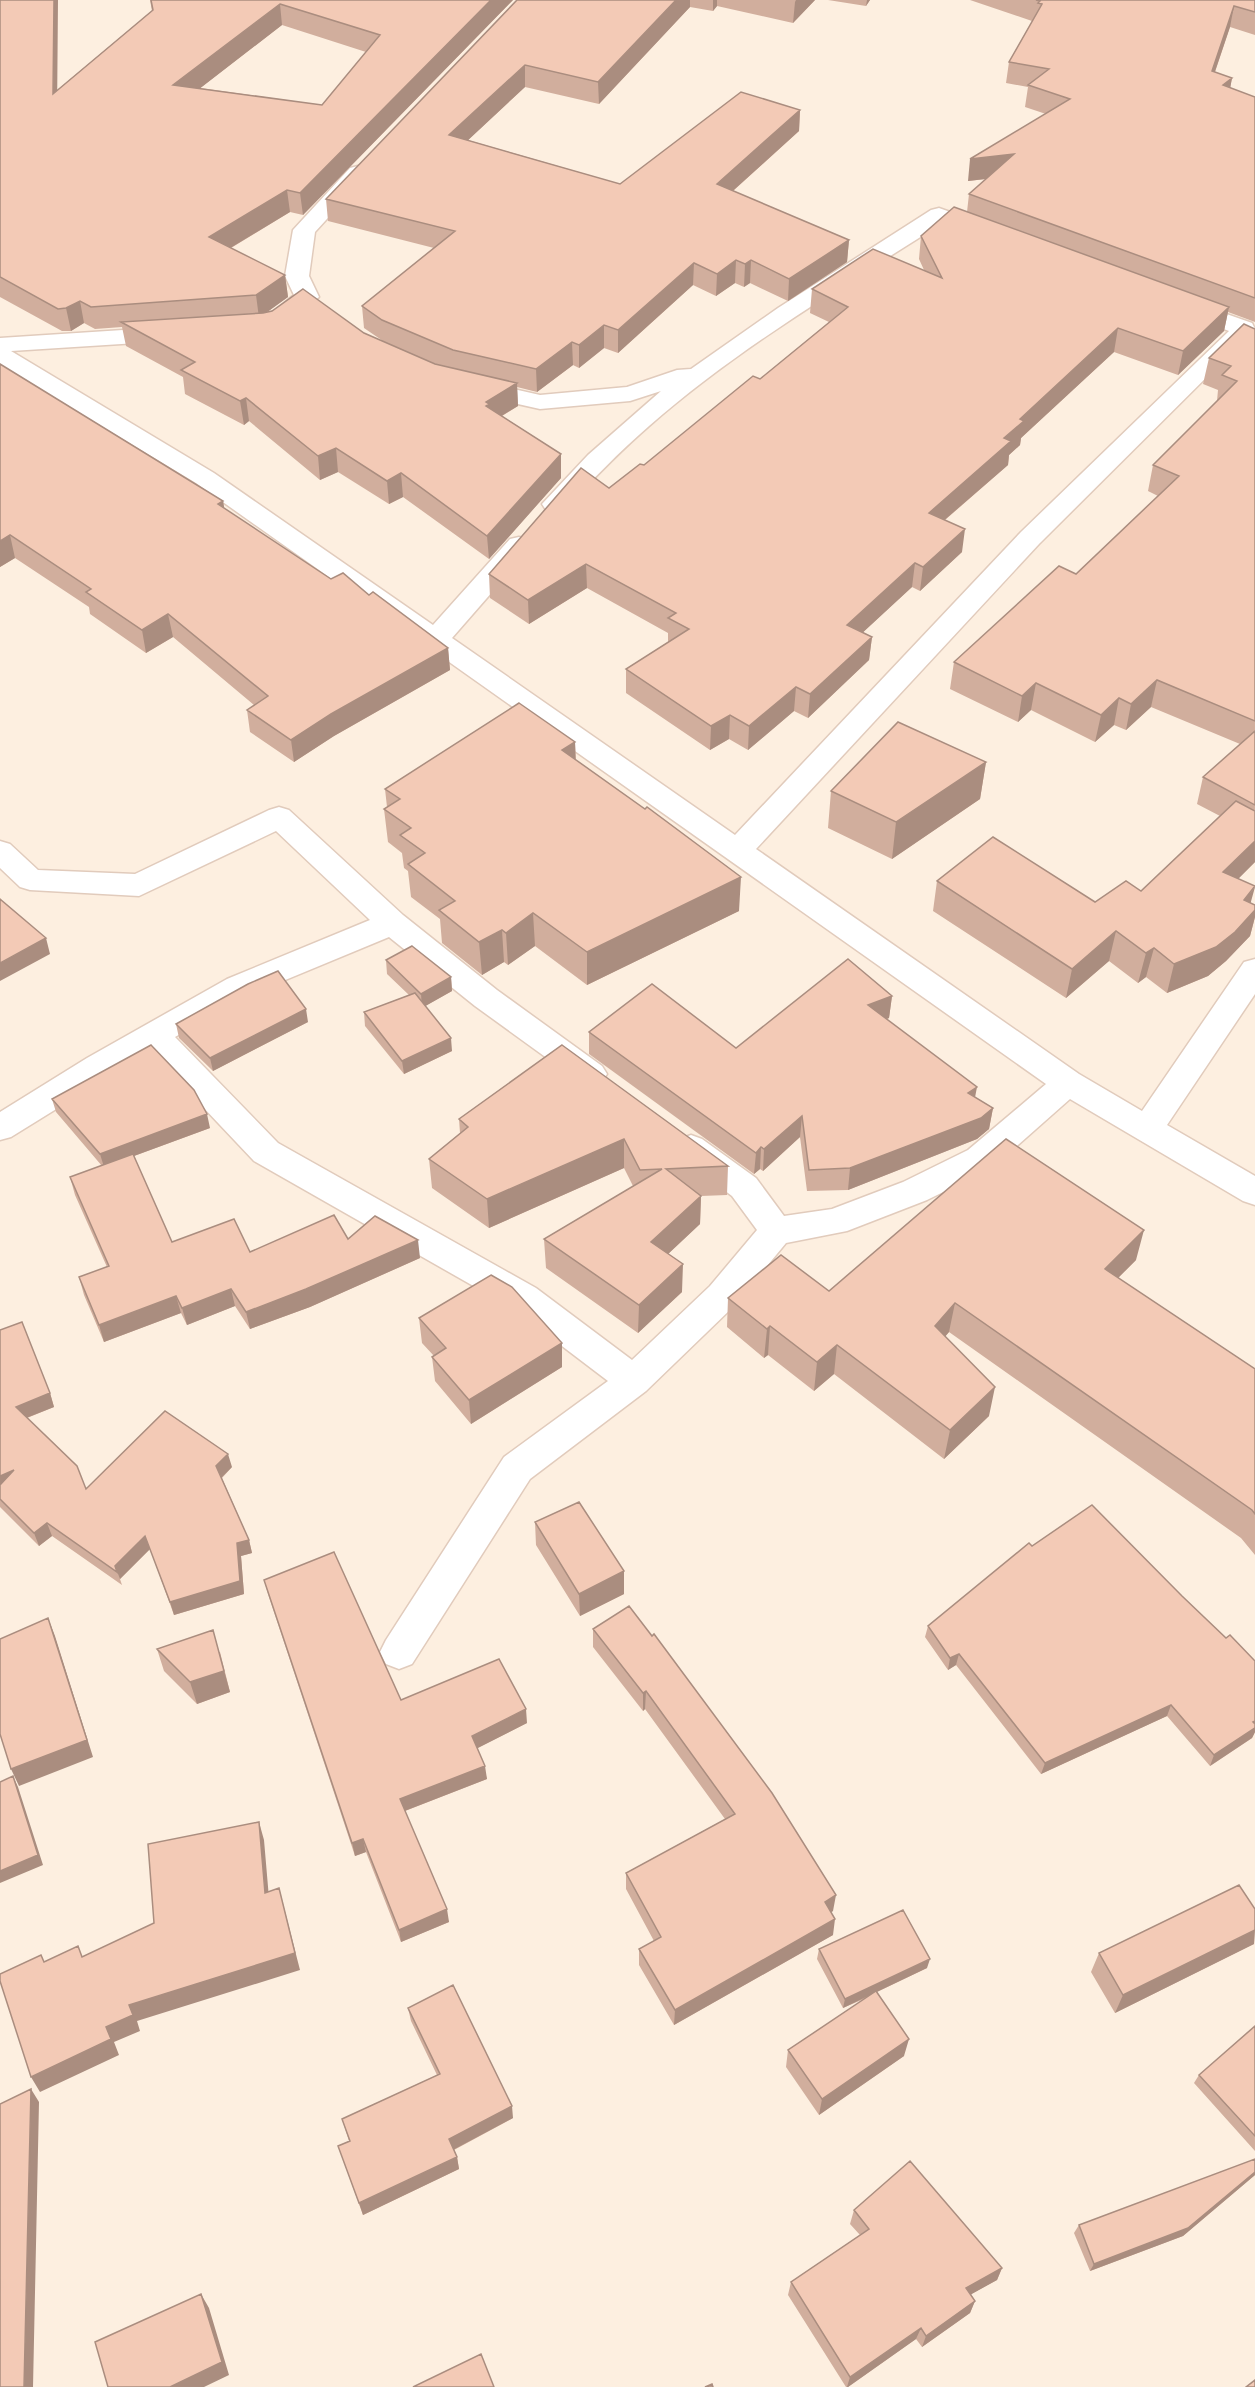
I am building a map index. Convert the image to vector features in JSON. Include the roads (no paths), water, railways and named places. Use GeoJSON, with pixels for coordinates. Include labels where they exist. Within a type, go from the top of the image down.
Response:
{"type":"FeatureCollection","features":[{"type":"Feature","properties":{"kind":"street"},"geometry":{"type":"LineString","coordinates":[[254,328],[266,327],[315,304],[297,276],[304,230],[377,153]]}},
{"type":"Feature","properties":{"kind":"street"},"geometry":{"type":"LineString","coordinates":[[435,640],[588,466],[702,370],[939,215],[1004,239]]}},
{"type":"Feature","properties":{"kind":"street"},"geometry":{"type":"LineString","coordinates":[[737,851],[1030,538],[1250,330],[1168,300]]}},
{"type":"Feature","properties":{"kind":"street"},"geometry":{"type":"LineString","coordinates":[[0,345],[185,333]]}},
{"type":"Feature","properties":{"kind":"street"},"geometry":{"type":"LineString","coordinates":[[0,355],[205,478],[1068,1083],[1255,1192]]}},
{"type":"Feature","properties":{"kind":"street"},"geometry":{"type":"LineString","coordinates":[[446,380],[540,402],[630,394],[702,370]]}},
{"type":"Feature","properties":{"kind":"street"},"geometry":{"type":"LineString","coordinates":[[0,851],[30,880],[139,885],[279,817],[392,923],[486,998],[616,1093]]}},
{"type":"Feature","properties":{"kind":"street"},"geometry":{"type":"LineString","coordinates":[[0,1128],[98,1066],[238,987],[392,923]]}},
{"type":"Feature","properties":{"kind":"street"},"geometry":{"type":"LineString","coordinates":[[1147,1129],[1255,970]]}},
{"type":"Feature","properties":{"kind":"street"},"geometry":{"type":"LineString","coordinates":[[154,1035],[266,1152],[524,1298],[634,1381]]}},
{"type":"Feature","properties":{"kind":"street"},"geometry":{"type":"LineString","coordinates":[[399,1652],[517,1468],[634,1381],[722,1296],[776,1231],[835,1222],[915,1191],[980,1159],[1068,1083]]}},
{"type":"Feature","properties":{"kind":"street"},"geometry":{"type":"LineString","coordinates":[[671,1133],[744,1187],[776,1231]]}}]}
